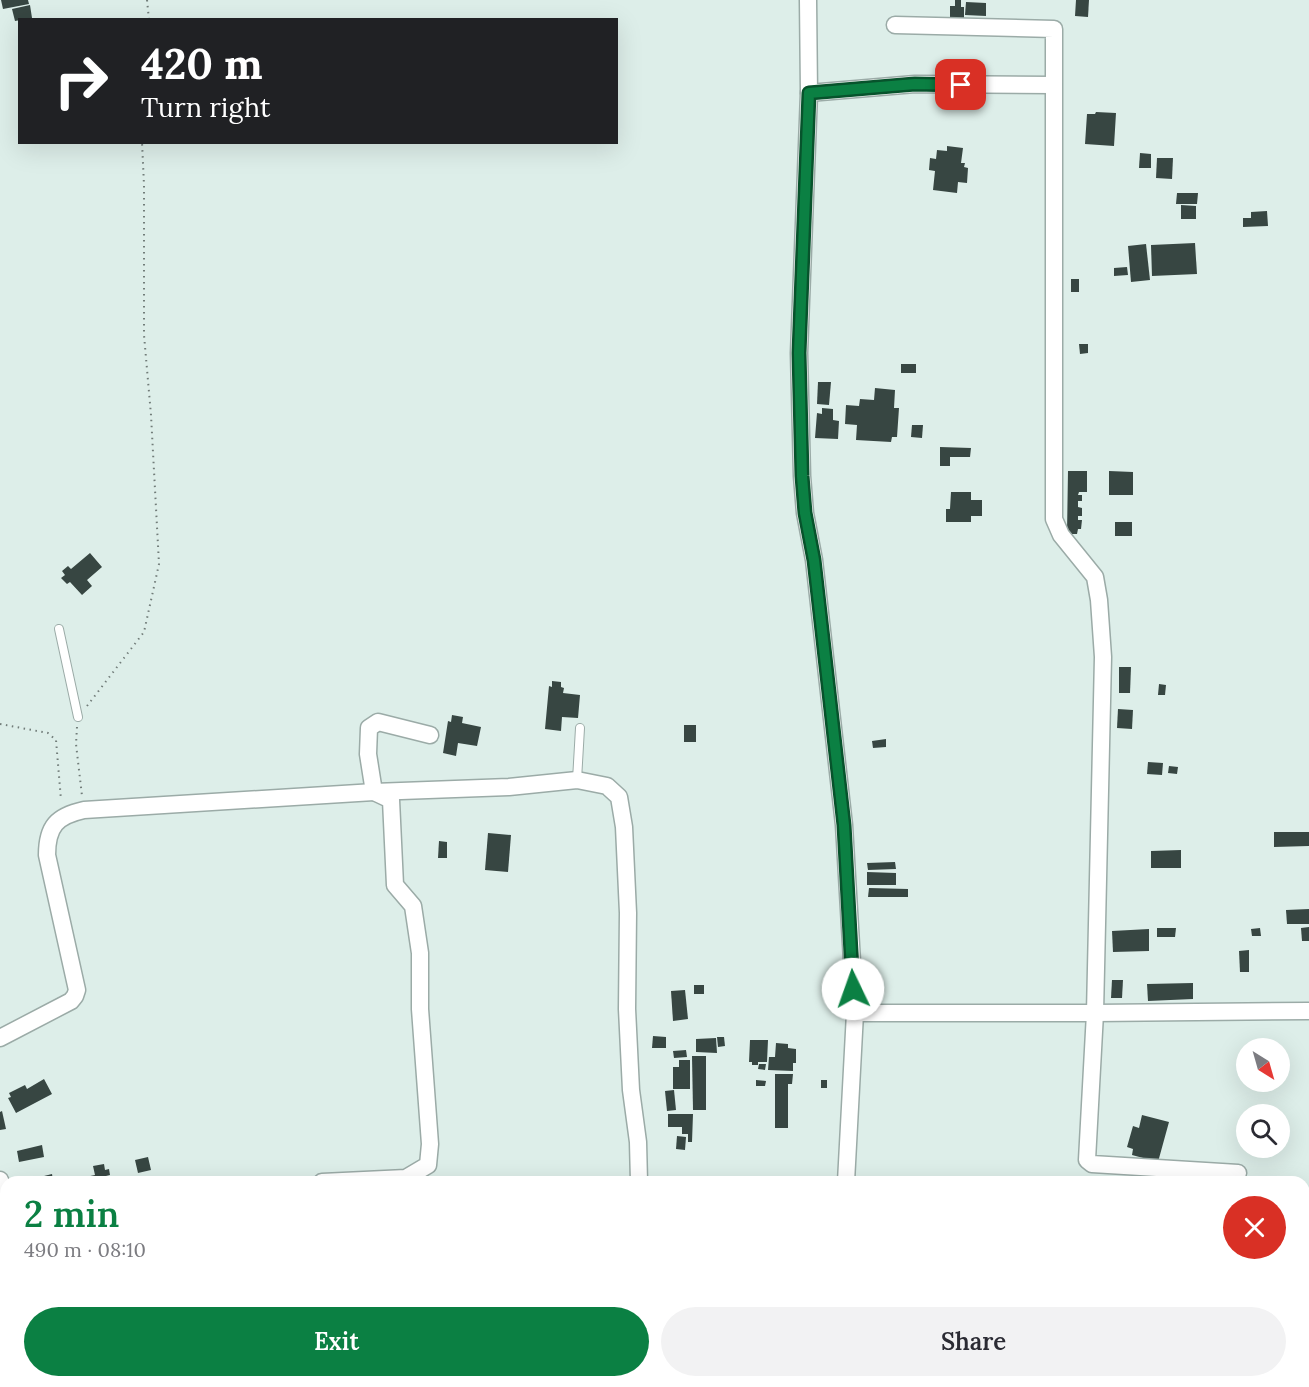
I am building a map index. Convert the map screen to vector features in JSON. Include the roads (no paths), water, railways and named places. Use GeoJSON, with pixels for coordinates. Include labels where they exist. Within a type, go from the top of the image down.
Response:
{"type":"FeatureCollection","features":[{"type":"Feature","properties":{"kind":"street"},"geometry":{"type":"LineString","coordinates":[[808,0],[809,93],[799,353],[802,476],[805,513],[814,560],[844,825],[855,1013],[846,1176]]}},
{"type":"Feature","properties":{"kind":"street"},"geometry":{"type":"LineString","coordinates":[[895,25],[1054,29],[1054,519],[1061,535],[1095,577],[1100,600],[1103,657],[1095,1013],[1087,1160],[1092,1164],[1238,1173]]}},
{"type":"Feature","properties":{"kind":"street"},"geometry":{"type":"LineString","coordinates":[[809,93],[915,84],[1053,86]]}},
{"type":"Feature","properties":{"kind":"street"},"geometry":{"type":"LineString","coordinates":[[374,792],[368,754],[369,728],[378,722],[430,735]]}},
{"type":"Feature","properties":{"kind":"street"},"geometry":{"type":"LineString","coordinates":[[0,1038],[72,1002],[77,990],[47,855],[47,841],[56,823],[63,816],[84,810],[509,786],[577,780],[607,786],[619,797],[624,827],[628,913],[627,1009],[639,1176]]}},
{"type":"Feature","properties":{"kind":"street"},"geometry":{"type":"LineString","coordinates":[[374,792],[391,801],[395,885],[413,906],[420,953],[420,1009],[430,1144],[428,1165],[409,1176]]}},
{"type":"Feature","properties":{"kind":"street"},"geometry":{"type":"LineString","coordinates":[[855,1013],[1309,1011]]}},
{"type":"Feature","properties":{"kind":"lane"},"geometry":{"type":"LineString","coordinates":[[59,629],[78,717]]}},
{"type":"Feature","properties":{"kind":"lane"},"geometry":{"type":"LineString","coordinates":[[577,780],[580,728]]}}]}
